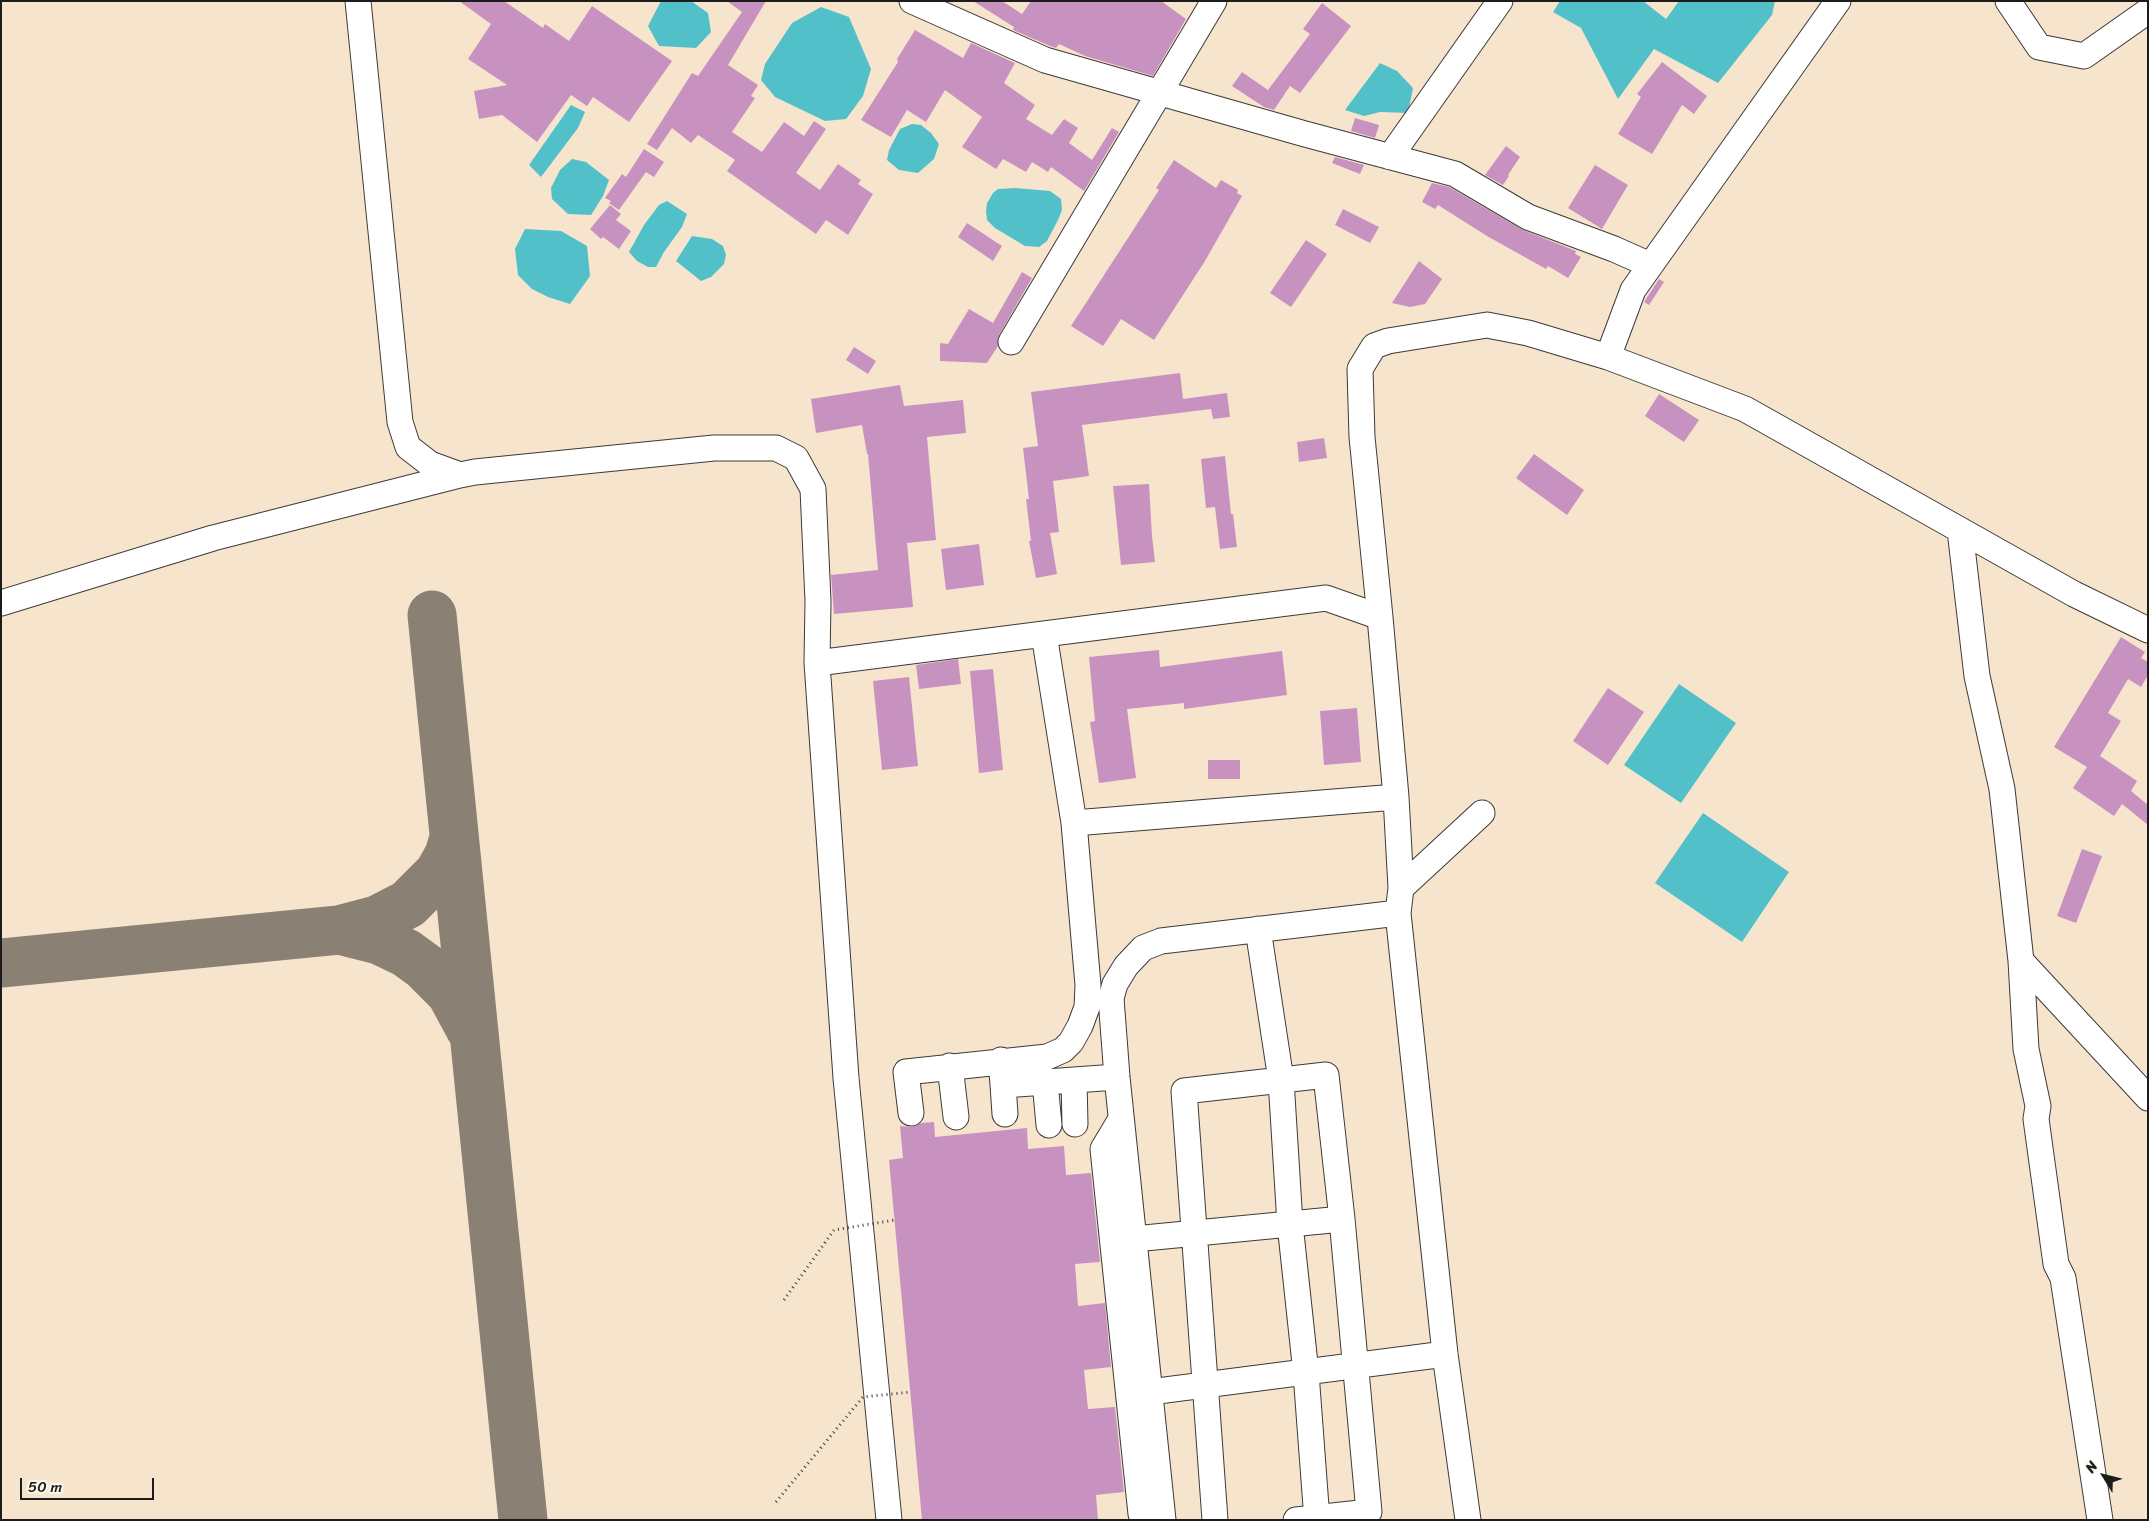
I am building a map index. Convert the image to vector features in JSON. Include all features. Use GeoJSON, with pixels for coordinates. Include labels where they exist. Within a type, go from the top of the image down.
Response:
{"type":"FeatureCollection","features":[{"type":"Feature","properties":{"kind":"street"},"geometry":{"type":"LineString","coordinates":[[358,1],[400,422],[408,446],[430,464],[460,475]]}},
{"type":"Feature","properties":{"kind":"street"},"geometry":{"type":"LineString","coordinates":[[912,1],[1045,60],[1455,174],[1528,217],[1614,249],[1650,265]]}},
{"type":"Feature","properties":{"kind":"street"},"geometry":{"type":"LineString","coordinates":[[1011,342],[1214,1]]}},
{"type":"Feature","properties":{"kind":"street"},"geometry":{"type":"LineString","coordinates":[[1390,157],[1500,1]]}},
{"type":"Feature","properties":{"kind":"street"},"geometry":{"type":"LineString","coordinates":[[1608,357],[1633,290],[1838,1]]}},
{"type":"Feature","properties":{"kind":"street"},"geometry":{"type":"LineString","coordinates":[[2008,1],[2039,47],[2084,56],[2148,11]]}},
{"type":"Feature","properties":{"kind":"street"},"geometry":{"type":"LineString","coordinates":[[1468,1520],[1445,1354],[1398,913],[1401,888],[1396,797],[1362,437],[1360,369],[1374,346],[1388,341],[1487,325],[1528,333],[1608,357],[1745,409],[2074,594],[2148,630]]}},
{"type":"Feature","properties":{"kind":"street"},"geometry":{"type":"LineString","coordinates":[[1,602],[213,538],[476,472],[714,448],[776,448],[796,458],[813,490],[818,601],[817,663],[846,1078],[889,1520]]}},
{"type":"Feature","properties":{"kind":"street"},"geometry":{"type":"LineString","coordinates":[[1960,530],[1977,676],[2002,789],[2021,961],[2026,1049],[2038,1106],[2036,1119],[2056,1264],[2062,1278],[2100,1520]]}},
{"type":"Feature","properties":{"kind":"street"},"geometry":{"type":"LineString","coordinates":[[817,663],[1326,598],[1380,617]]}},
{"type":"Feature","properties":{"kind":"street"},"geometry":{"type":"LineString","coordinates":[[911,1113],[906,1072],[1001,1060],[1047,1057],[1063,1050],[1080,1026],[1087,1007],[1088,985],[1074,823],[1044,634]]}},
{"type":"Feature","properties":{"kind":"street"},"geometry":{"type":"LineString","coordinates":[[1074,823],[1396,797]]}},
{"type":"Feature","properties":{"kind":"street"},"geometry":{"type":"LineString","coordinates":[[1401,888],[1482,813]]}},
{"type":"Feature","properties":{"kind":"street"},"geometry":{"type":"LineString","coordinates":[[1163,1520],[1117,1077],[1111,998],[1115,984],[1126,966],[1143,948],[1161,941],[1398,913]]}},
{"type":"Feature","properties":{"kind":"street"},"geometry":{"type":"LineString","coordinates":[[1215,1520],[1184,1091],[1281,1080],[1326,1075],[1342,1219],[1368,1512],[1310,1519],[1306,1373],[1290,1224],[1281,1080],[1258,929]]}},
{"type":"Feature","properties":{"kind":"street"},"geometry":{"type":"LineString","coordinates":[[2021,961],[2148,1098]]}},
{"type":"Feature","properties":{"kind":"street"},"geometry":{"type":"LineString","coordinates":[[1001,1060],[1005,1114]]}},
{"type":"Feature","properties":{"kind":"street"},"geometry":{"type":"LineString","coordinates":[[950,1066],[956,1117]]}},
{"type":"Feature","properties":{"kind":"street"},"geometry":{"type":"LineString","coordinates":[[1003,1085],[1117,1077]]}},
{"type":"Feature","properties":{"kind":"street"},"geometry":{"type":"LineString","coordinates":[[1074,1080],[1075,1124]]}},
{"type":"Feature","properties":{"kind":"street"},"geometry":{"type":"LineString","coordinates":[[1045,1082],[1049,1125]]}},
{"type":"Feature","properties":{"kind":"street"},"geometry":{"type":"LineString","coordinates":[[1121,1119],[1103,1149],[1141,1514],[1146,1520]]}},
{"type":"Feature","properties":{"kind":"street"},"geometry":{"type":"LineString","coordinates":[[1134,1239],[1342,1219]]}},
{"type":"Feature","properties":{"kind":"street"},"geometry":{"type":"LineString","coordinates":[[1150,1392],[1445,1354]]}},
{"type":"Feature","properties":{"kind":"path"},"geometry":{"type":"LineString","coordinates":[[784,1300],[834,1230],[894,1220]]}},
{"type":"Feature","properties":{"kind":"path"},"geometry":{"type":"LineString","coordinates":[[776,1502],[863,1397],[910,1392]]}},
{"type":"Feature","properties":{"kind":"water"},"geometry":{"type":"Polygon","coordinates":[[[661,1],[691,1],[708,13],[711,32],[696,48],[659,46],[648,26],[661,1]]]}},
{"type":"Feature","properties":{"kind":"water"},"geometry":{"type":"Polygon","coordinates":[[[1560,1],[1643,1],[1666,19],[1679,1],[1775,1],[1772,15],[1718,83],[1654,49],[1618,99],[1581,28],[1553,12],[1560,1]]]}},
{"type":"Feature","properties":{"kind":"water"},"geometry":{"type":"Polygon","coordinates":[[[821,7],[849,17],[871,69],[863,96],[846,119],[825,121],[775,97],[761,80],[765,64],[792,23],[821,7]]]}},
{"type":"Feature","properties":{"kind":"water"},"geometry":{"type":"Polygon","coordinates":[[[1380,63],[1397,71],[1413,88],[1408,113],[1380,112],[1364,116],[1345,110],[1380,63]]]}},
{"type":"Feature","properties":{"kind":"water"},"geometry":{"type":"Polygon","coordinates":[[[571,105],[585,112],[578,128],[541,177],[529,165],[571,105]]]}},
{"type":"Feature","properties":{"kind":"water"},"geometry":{"type":"Polygon","coordinates":[[[912,124],[921,125],[931,133],[939,144],[934,159],[918,173],[899,170],[887,160],[889,150],[900,129],[912,124]]]}},
{"type":"Feature","properties":{"kind":"water"},"geometry":{"type":"Polygon","coordinates":[[[572,159],[586,162],[609,180],[603,196],[591,215],[568,214],[552,199],[551,188],[560,170],[572,159]]]}},
{"type":"Feature","properties":{"kind":"water"},"geometry":{"type":"Polygon","coordinates":[[[1015,188],[1050,191],[1061,199],[1062,210],[1058,220],[1047,241],[1039,247],[1025,246],[995,228],[987,220],[987,203],[993,193],[998,189],[1015,188]]]}},
{"type":"Feature","properties":{"kind":"water"},"geometry":{"type":"Polygon","coordinates":[[[667,201],[687,214],[682,227],[656,267],[648,267],[637,261],[629,252],[644,225],[659,205],[667,201]]]}},
{"type":"Feature","properties":{"kind":"water"},"geometry":{"type":"Polygon","coordinates":[[[525,229],[561,231],[587,246],[590,276],[570,304],[548,297],[532,289],[518,275],[515,249],[525,229]]]}},
{"type":"Feature","properties":{"kind":"water"},"geometry":{"type":"Polygon","coordinates":[[[692,236],[712,239],[723,246],[726,255],[724,264],[711,277],[701,281],[676,261],[692,236]]]}},
{"type":"Feature","properties":{"kind":"water"},"geometry":{"type":"Polygon","coordinates":[[[1679,684],[1736,723],[1681,803],[1624,765],[1679,684]]]}},
{"type":"Feature","properties":{"kind":"water"},"geometry":{"type":"Polygon","coordinates":[[[1703,813],[1789,872],[1742,942],[1655,883],[1703,813]]]}},
{"type":"Feature","properties":{"kind":"building"},"geometry":{"type":"Polygon","coordinates":[[[459,1],[504,1],[543,28],[545,24],[569,41],[592,6],[672,61],[629,122],[593,97],[587,106],[571,95],[537,142],[502,115],[479,119],[474,91],[507,85],[468,59],[491,24],[459,1]]]}},
{"type":"Feature","properties":{"kind":"building"},"geometry":{"type":"Polygon","coordinates":[[[727,1],[766,1],[728,65],[758,85],[751,96],[755,98],[732,132],[762,152],[784,122],[804,136],[814,121],[826,129],[796,173],[820,190],[838,164],[861,180],[858,184],[873,194],[848,235],[826,220],[816,234],[727,171],[735,160],[698,135],[691,143],[672,128],[657,150],[647,144],[692,73],[698,76],[742,12],[727,1]]]}},
{"type":"Feature","properties":{"kind":"building"},"geometry":{"type":"Polygon","coordinates":[[[973,1],[1002,1],[1022,14],[1031,1],[1161,1],[1186,19],[1153,76],[1085,56],[1059,44],[1056,48],[1050,46],[1013,30],[1014,27],[973,1]]]}},
{"type":"Feature","properties":{"kind":"building"},"geometry":{"type":"Polygon","coordinates":[[[1322,3],[1351,26],[1300,93],[1290,86],[1274,110],[1264,107],[1232,86],[1242,72],[1268,90],[1310,34],[1303,29],[1322,3]]]}},
{"type":"Feature","properties":{"kind":"building"},"geometry":{"type":"Polygon","coordinates":[[[915,30],[963,58],[971,43],[1015,63],[1004,83],[1035,105],[1026,119],[1052,135],[1064,119],[1078,128],[1069,143],[1092,160],[1112,128],[1119,132],[1084,191],[1051,167],[1048,172],[1032,162],[1026,172],[1003,159],[996,169],[962,147],[982,117],[945,90],[926,122],[907,110],[891,137],[861,120],[898,62],[897,59],[915,30]]]}},
{"type":"Feature","properties":{"kind":"building"},"geometry":{"type":"Polygon","coordinates":[[[1662,62],[1707,96],[1694,114],[1682,105],[1652,154],[1618,134],[1641,97],[1637,94],[1662,62]]]}},
{"type":"Feature","properties":{"kind":"building"},"geometry":{"type":"Polygon","coordinates":[[[1355,118],[1379,125],[1375,138],[1351,131],[1355,118]]]}},
{"type":"Feature","properties":{"kind":"building"},"geometry":{"type":"Polygon","coordinates":[[[1506,146],[1520,157],[1503,185],[1485,175],[1506,146]]]}},
{"type":"Feature","properties":{"kind":"building"},"geometry":{"type":"Polygon","coordinates":[[[644,149],[664,162],[654,177],[646,172],[619,210],[609,203],[611,201],[605,198],[622,174],[626,177],[644,149]]]}},
{"type":"Feature","properties":{"kind":"building"},"geometry":{"type":"Polygon","coordinates":[[[1335,157],[1364,165],[1360,174],[1332,163],[1335,157]]]}},
{"type":"Feature","properties":{"kind":"building"},"geometry":{"type":"Polygon","coordinates":[[[1174,160],[1216,188],[1221,180],[1238,190],[1237,193],[1242,196],[1205,261],[1154,340],[1121,319],[1103,346],[1071,326],[1159,190],[1156,188],[1174,160]]]}},
{"type":"Feature","properties":{"kind":"building"},"geometry":{"type":"Polygon","coordinates":[[[1595,165],[1628,185],[1602,229],[1568,208],[1595,165]]]}},
{"type":"Feature","properties":{"kind":"building"},"geometry":{"type":"Polygon","coordinates":[[[1432,183],[1449,187],[1523,230],[1576,251],[1575,254],[1581,257],[1568,278],[1548,266],[1546,269],[1487,236],[1438,205],[1435,209],[1422,202],[1432,183]]]}},
{"type":"Feature","properties":{"kind":"building"},"geometry":{"type":"Polygon","coordinates":[[[610,205],[621,214],[616,220],[631,231],[619,249],[603,237],[601,239],[590,229],[610,205]]]}},
{"type":"Feature","properties":{"kind":"building"},"geometry":{"type":"Polygon","coordinates":[[[1343,209],[1379,227],[1370,243],[1335,225],[1343,209]]]}},
{"type":"Feature","properties":{"kind":"building"},"geometry":{"type":"Polygon","coordinates":[[[967,223],[1002,246],[993,261],[958,237],[967,223]]]}},
{"type":"Feature","properties":{"kind":"building"},"geometry":{"type":"Polygon","coordinates":[[[1306,240],[1327,254],[1291,307],[1270,293],[1306,240]]]}},
{"type":"Feature","properties":{"kind":"building"},"geometry":{"type":"Polygon","coordinates":[[[1419,261],[1442,279],[1425,304],[1410,307],[1392,303],[1419,261]]]}},
{"type":"Feature","properties":{"kind":"building"},"geometry":{"type":"Polygon","coordinates":[[[1022,272],[1032,278],[999,335],[998,346],[987,363],[940,361],[940,343],[948,344],[969,309],[993,323],[1022,272]]]}},
{"type":"Feature","properties":{"kind":"building"},"geometry":{"type":"Polygon","coordinates":[[[1659,279],[1664,282],[1649,305],[1644,302],[1659,279]]]}},
{"type":"Feature","properties":{"kind":"building"},"geometry":{"type":"Polygon","coordinates":[[[854,347],[876,361],[868,374],[846,360],[854,347]]]}},
{"type":"Feature","properties":{"kind":"building"},"geometry":{"type":"Polygon","coordinates":[[[1180,373],[1183,399],[1227,393],[1230,417],[1213,419],[1211,409],[1082,425],[1089,476],[1053,481],[1059,532],[1050,533],[1057,574],[1036,578],[1029,541],[1031,541],[1026,499],[1029,499],[1023,448],[1038,446],[1031,392],[1180,373]]]}},
{"type":"Feature","properties":{"kind":"building"},"geometry":{"type":"Polygon","coordinates":[[[900,385],[904,406],[963,400],[966,433],[927,437],[936,540],[907,543],[913,607],[834,614],[831,575],[878,570],[868,454],[862,425],[816,433],[811,399],[900,385]]]}},
{"type":"Feature","properties":{"kind":"building"},"geometry":{"type":"Polygon","coordinates":[[[1659,394],[1699,420],[1684,442],[1645,416],[1659,394]]]}},
{"type":"Feature","properties":{"kind":"building"},"geometry":{"type":"Polygon","coordinates":[[[1324,438],[1327,458],[1299,462],[1297,442],[1324,438]]]}},
{"type":"Feature","properties":{"kind":"building"},"geometry":{"type":"Polygon","coordinates":[[[1534,454],[1584,490],[1567,515],[1516,478],[1534,454]]]}},
{"type":"Feature","properties":{"kind":"building"},"geometry":{"type":"Polygon","coordinates":[[[1225,456],[1231,514],[1233,514],[1237,547],[1220,549],[1215,507],[1206,508],[1201,459],[1225,456]]]}},
{"type":"Feature","properties":{"kind":"building"},"geometry":{"type":"Polygon","coordinates":[[[1149,484],[1155,562],[1121,565],[1113,486],[1149,484]]]}},
{"type":"Feature","properties":{"kind":"building"},"geometry":{"type":"Polygon","coordinates":[[[979,544],[984,585],[946,590],[941,549],[979,544]]]}},
{"type":"Feature","properties":{"kind":"building"},"geometry":{"type":"Polygon","coordinates":[[[2121,637],[2145,652],[2141,658],[2148,662],[2148,675],[2141,687],[2128,679],[2108,713],[2121,721],[2100,756],[2137,781],[2131,791],[2148,805],[2148,825],[2122,804],[2114,816],[2073,788],[2087,767],[2054,747],[2121,637]]]}},
{"type":"Feature","properties":{"kind":"building"},"geometry":{"type":"Polygon","coordinates":[[[1159,650],[1160,667],[1282,651],[1287,695],[1184,709],[1184,703],[1127,709],[1136,778],[1099,783],[1090,722],[1095,721],[1089,657],[1159,650]]]}},
{"type":"Feature","properties":{"kind":"building"},"geometry":{"type":"Polygon","coordinates":[[[958,659],[961,684],[919,689],[916,665],[958,659]]]}},
{"type":"Feature","properties":{"kind":"building"},"geometry":{"type":"Polygon","coordinates":[[[993,669],[1003,770],[979,773],[970,671],[993,669]]]}},
{"type":"Feature","properties":{"kind":"building"},"geometry":{"type":"Polygon","coordinates":[[[909,677],[918,766],[882,770],[873,681],[909,677]]]}},
{"type":"Feature","properties":{"kind":"building"},"geometry":{"type":"Polygon","coordinates":[[[1608,688],[1644,712],[1608,765],[1573,741],[1608,688]]]}},
{"type":"Feature","properties":{"kind":"building"},"geometry":{"type":"Polygon","coordinates":[[[1357,708],[1361,762],[1324,765],[1320,711],[1357,708]]]}},
{"type":"Feature","properties":{"kind":"building"},"geometry":{"type":"Polygon","coordinates":[[[1208,760],[1240,760],[1240,779],[1208,779],[1208,760]]]}},
{"type":"Feature","properties":{"kind":"building"},"geometry":{"type":"Polygon","coordinates":[[[2082,849],[2102,856],[2076,923],[2057,916],[2082,849]]]}},
{"type":"Feature","properties":{"kind":"building"},"geometry":{"type":"Polygon","coordinates":[[[934,1122],[935,1137],[1027,1128],[1028,1149],[1064,1146],[1066,1175],[1091,1173],[1100,1262],[1075,1264],[1078,1306],[1105,1303],[1111,1367],[1084,1370],[1088,1409],[1115,1407],[1124,1492],[1096,1495],[1098,1520],[922,1520],[889,1160],[903,1158],[900,1126],[912,1127],[921,1123],[934,1122]]]}},
{"type":"Feature","properties":{"kind":"taxiway"},"geometry":{"type":"LineString","coordinates":[[432,615],[523,1520]]}},
{"type":"Feature","properties":{"kind":"taxiway"},"geometry":{"type":"LineString","coordinates":[[339,930],[377,920],[408,904],[439,873],[449,855],[454,838]]}},
{"type":"Feature","properties":{"kind":"taxiway"},"geometry":{"type":"LineString","coordinates":[[1,963],[339,930],[379,940],[406,953],[424,966],[451,993],[471,1030]]}}]}
